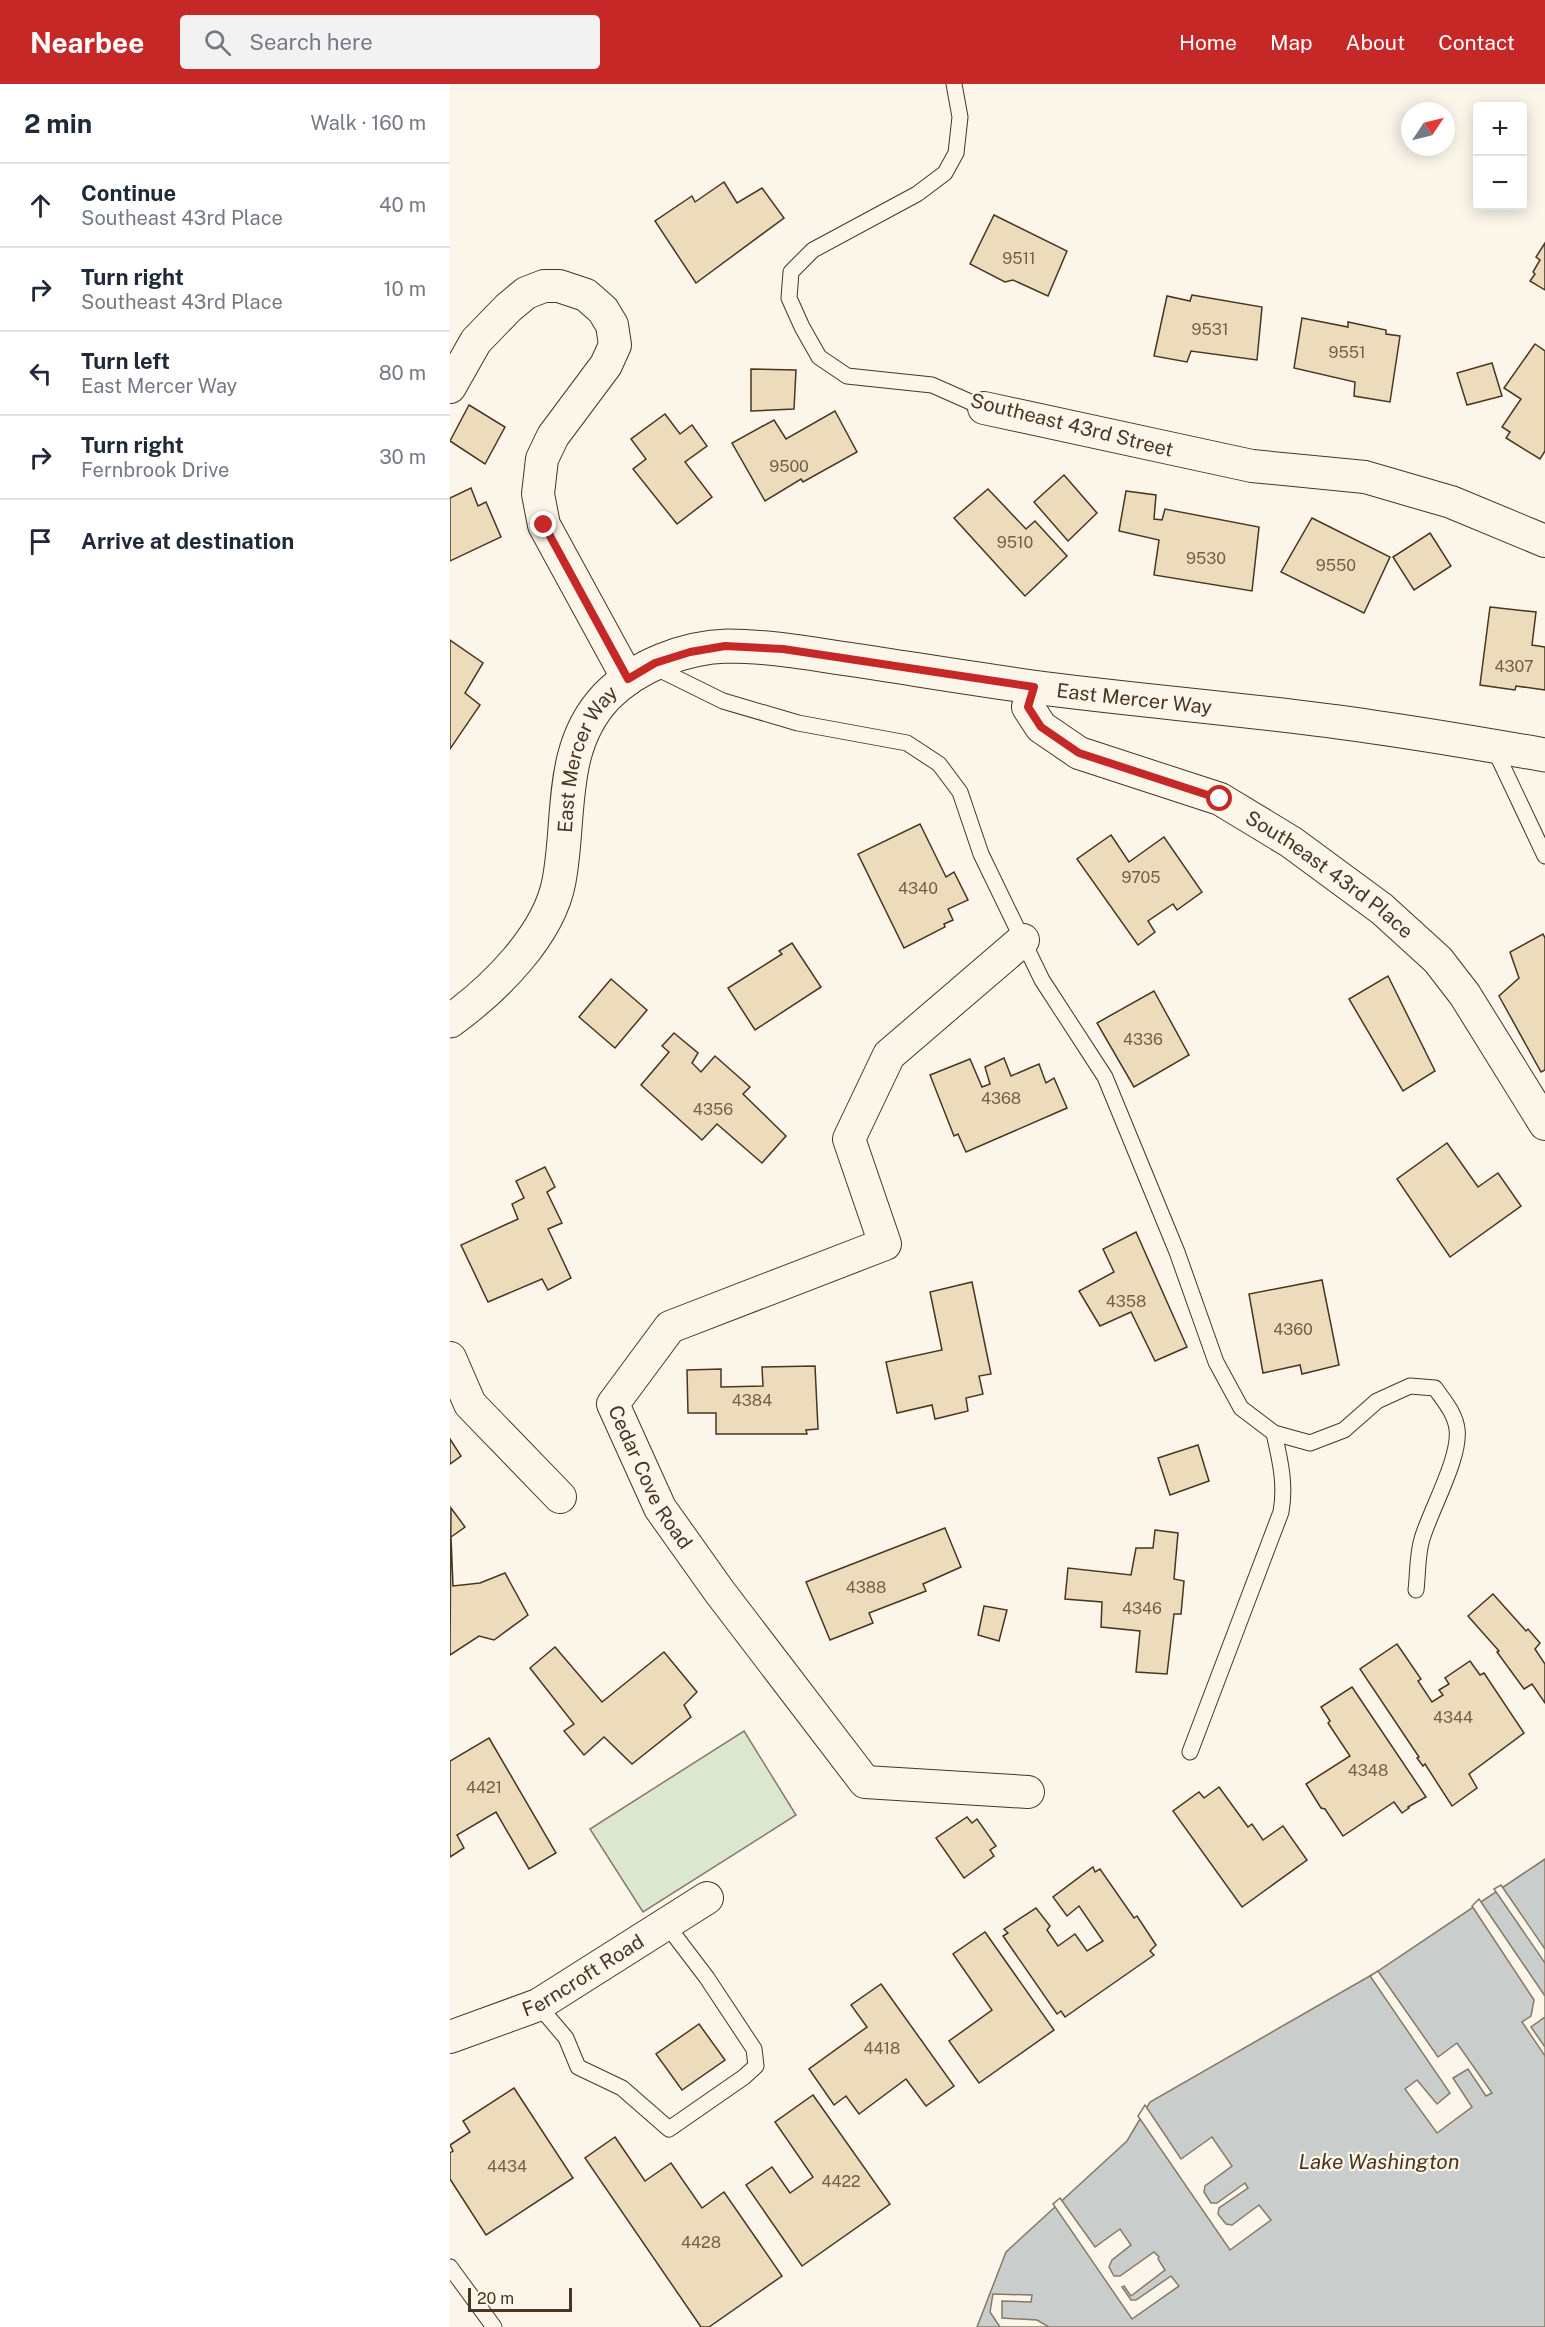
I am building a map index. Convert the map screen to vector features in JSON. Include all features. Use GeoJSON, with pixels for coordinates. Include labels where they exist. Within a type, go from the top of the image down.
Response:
{"type":"FeatureCollection","features":[{"type":"Feature","properties":{"kind":"street"},"geometry":{"type":"LineString","coordinates":[[450,387],[476,341],[526,293],[544,286],[559,286],[586,295],[603,310],[612,325],[615,345],[606,365],[553,436],[542,459],[538,494],[544,525],[640,672]]}},
{"type":"Feature","properties":{"kind":"street","name":"Southeast 43rd Street"},"geometry":{"type":"LineString","coordinates":[[984,408],[1252,466],[1365,477],[1452,502],[1545,541]]}},
{"type":"Feature","properties":{"kind":"street","name":"East Mercer Way"},"geometry":{"type":"LineString","coordinates":[[450,1021],[496,983],[527,946],[549,911],[558,884],[568,777],[576,745],[590,719],[606,697],[640,672],[690,652],[725,646],[783,649],[1034,687],[1371,726],[1545,755]]}},
{"type":"Feature","properties":{"kind":"street","name":"Southeast 43rd Place"},"geometry":{"type":"LineString","coordinates":[[1034,687],[1028,707],[1041,727],[1079,753],[1220,799],[1291,842],[1382,909],[1438,960],[1465,996],[1545,1124]]}},
{"type":"Feature","properties":{"kind":"street","name":"Cedar Cove Road"},"geometry":{"type":"LineString","coordinates":[[1023,940],[889,1054],[849,1139],[885,1244],[670,1327],[613,1404],[660,1508],[719,1591],[865,1782],[1028,1792]]}},
{"type":"Feature","properties":{"kind":"street"},"geometry":{"type":"LineString","coordinates":[[450,1358],[470,1404],[560,1497]]}},
{"type":"Feature","properties":{"kind":"street","name":"Ferncroft Road"},"geometry":{"type":"LineString","coordinates":[[450,2037],[538,2005],[707,1898]]}},
{"type":"Feature","properties":{"kind":"lane","name":"Southeast 43rd Street"},"geometry":{"type":"LineString","coordinates":[[954,84],[960,117],[956,153],[945,173],[916,194],[813,250],[791,272],[789,298],[819,357],[847,376],[932,385],[984,408]]}},
{"type":"Feature","properties":{"kind":"lane"},"geometry":{"type":"LineString","coordinates":[[640,672],[723,701],[798,723],[907,743],[939,764],[960,792],[981,854],[1042,980],[1105,1077],[1177,1252],[1216,1362],[1241,1408],[1274,1433],[1310,1443],[1344,1430],[1377,1401],[1410,1386],[1435,1388],[1451,1409],[1457,1430],[1454,1451],[1444,1484],[1421,1541],[1416,1590]]}},
{"type":"Feature","properties":{"kind":"lane"},"geometry":{"type":"LineString","coordinates":[[1493,746],[1545,856]]}},
{"type":"Feature","properties":{"kind":"lane"},"geometry":{"type":"LineString","coordinates":[[1190,1752],[1281,1512],[1284,1494],[1283,1476],[1274,1433]]}},
{"type":"Feature","properties":{"kind":"lane"},"geometry":{"type":"LineString","coordinates":[[538,2005],[566,2038],[578,2067],[622,2088],[669,2129],[744,2077],[756,2066],[754,2049],[666,1924]]}},
{"type":"Feature","properties":{"kind":"lane"},"geometry":{"type":"LineString","coordinates":[[450,2267],[494,2327]]}},
{"type":"Feature","properties":{"kind":"green space"},"geometry":{"type":"Polygon","coordinates":[[[744,1731],[796,1815],[643,1912],[590,1829],[744,1731]]]}},
{"type":"Feature","properties":{"kind":"water","name":"Lake Washington"},"geometry":{"type":"Polygon","coordinates":[[[1545,1859],[1545,2327],[977,2327],[1006,2252],[1127,2141],[1150,2102],[1375,1973],[1545,1859]]]}},
{"type":"Feature","properties":{"kind":"pier"},"geometry":{"type":"Polygon","coordinates":[[[1501,1885],[1545,1949],[1545,1963],[1494,1889],[1501,1885]]]}},
{"type":"Feature","properties":{"kind":"pier"},"geometry":{"type":"Polygon","coordinates":[[[1479,1899],[1545,1996],[1545,2017],[1531,2027],[1545,2047],[1545,2056],[1522,2022],[1531,2016],[1534,2000],[1472,1906],[1479,1899]]]}},
{"type":"Feature","properties":{"kind":"pier"},"geometry":{"type":"Polygon","coordinates":[[[1378,1971],[1438,2057],[1457,2043],[1492,2093],[1486,2096],[1468,2069],[1453,2078],[1472,2107],[1437,2133],[1405,2089],[1417,2080],[1437,2104],[1450,2093],[1370,1976],[1378,1971]]]}},
{"type":"Feature","properties":{"kind":"pier"},"geometry":{"type":"Polygon","coordinates":[[[1145,2105],[1181,2159],[1212,2137],[1232,2166],[1205,2186],[1204,2192],[1211,2203],[1217,2203],[1245,2183],[1248,2188],[1219,2208],[1218,2214],[1226,2224],[1232,2225],[1259,2205],[1271,2220],[1230,2250],[1138,2116],[1145,2105]]]}},
{"type":"Feature","properties":{"kind":"pier"},"geometry":{"type":"Polygon","coordinates":[[[1060,2198],[1095,2247],[1120,2229],[1131,2245],[1112,2260],[1109,2267],[1114,2276],[1120,2276],[1154,2252],[1159,2257],[1165,2270],[1131,2296],[1124,2286],[1122,2287],[1131,2300],[1136,2300],[1171,2276],[1179,2286],[1132,2319],[1053,2204],[1060,2198]]]}},
{"type":"Feature","properties":{"kind":"pier"},"geometry":{"type":"Polygon","coordinates":[[[993,2294],[1032,2295],[1031,2302],[1002,2301],[1002,2318],[1037,2320],[1049,2327],[1000,2327],[990,2312],[993,2294]]]}},
{"type":"Feature","properties":{"kind":"building"},"geometry":{"type":"Polygon","coordinates":[[[724,182],[737,203],[762,188],[784,218],[696,283],[655,221],[692,196],[695,202],[724,182]]]}},
{"type":"Feature","properties":{"kind":"building"},"geometry":{"type":"Polygon","coordinates":[[[994,215],[1067,251],[1048,296],[1013,280],[1005,282],[970,264],[994,215]]]}},
{"type":"Feature","properties":{"kind":"building"},"geometry":{"type":"Polygon","coordinates":[[[1545,243],[1545,290],[1530,281],[1540,260],[1536,257],[1545,243]]]}},
{"type":"Feature","properties":{"kind":"building"},"geometry":{"type":"Polygon","coordinates":[[[1192,295],[1262,307],[1257,360],[1191,351],[1187,362],[1154,356],[1167,296],[1190,301],[1192,295]]]}},
{"type":"Feature","properties":{"kind":"building"},"geometry":{"type":"Polygon","coordinates":[[[1302,318],[1348,327],[1348,322],[1386,330],[1386,334],[1400,336],[1390,402],[1354,396],[1355,382],[1294,368],[1302,318]]]}},
{"type":"Feature","properties":{"kind":"building"},"geometry":{"type":"Polygon","coordinates":[[[1535,344],[1545,351],[1545,451],[1540,459],[1506,438],[1510,432],[1502,427],[1521,399],[1504,388],[1535,344]]]}},
{"type":"Feature","properties":{"kind":"building"},"geometry":{"type":"Polygon","coordinates":[[[1492,363],[1502,396],[1467,405],[1457,373],[1492,363]]]}},
{"type":"Feature","properties":{"kind":"building"},"geometry":{"type":"Polygon","coordinates":[[[751,369],[796,370],[794,409],[751,411],[751,369]]]}},
{"type":"Feature","properties":{"kind":"building"},"geometry":{"type":"Polygon","coordinates":[[[469,405],[505,427],[485,464],[450,441],[469,405]]]}},
{"type":"Feature","properties":{"kind":"building"},"geometry":{"type":"Polygon","coordinates":[[[835,411],[857,452],[803,482],[801,479],[765,501],[732,443],[774,420],[786,439],[835,411]]]}},
{"type":"Feature","properties":{"kind":"building"},"geometry":{"type":"Polygon","coordinates":[[[665,414],[680,434],[692,425],[707,446],[685,462],[712,497],[677,524],[633,469],[646,459],[631,439],[665,414]]]}},
{"type":"Feature","properties":{"kind":"building"},"geometry":{"type":"Polygon","coordinates":[[[1064,475],[1097,513],[1068,541],[1034,502],[1064,475]]]}},
{"type":"Feature","properties":{"kind":"building"},"geometry":{"type":"Polygon","coordinates":[[[471,488],[478,506],[486,502],[501,537],[450,561],[450,498],[471,488]]]}},
{"type":"Feature","properties":{"kind":"building"},"geometry":{"type":"Polygon","coordinates":[[[988,489],[1026,529],[1035,521],[1067,556],[1025,596],[954,518],[988,489]]]}},
{"type":"Feature","properties":{"kind":"building"},"geometry":{"type":"Polygon","coordinates":[[[1126,491],[1156,495],[1154,519],[1162,520],[1165,509],[1259,527],[1252,591],[1154,575],[1159,540],[1119,531],[1126,491]]]}},
{"type":"Feature","properties":{"kind":"building"},"geometry":{"type":"Polygon","coordinates":[[[1312,518],[1390,557],[1364,613],[1281,572],[1312,518]]]}},
{"type":"Feature","properties":{"kind":"building"},"geometry":{"type":"Polygon","coordinates":[[[1430,533],[1451,566],[1414,590],[1393,557],[1430,533]]]}},
{"type":"Feature","properties":{"kind":"building"},"geometry":{"type":"Polygon","coordinates":[[[1490,607],[1536,612],[1532,645],[1545,647],[1545,690],[1516,686],[1515,690],[1480,685],[1490,607]]]}},
{"type":"Feature","properties":{"kind":"building"},"geometry":{"type":"Polygon","coordinates":[[[450,640],[483,663],[465,693],[480,705],[450,749],[450,640]]]}},
{"type":"Feature","properties":{"kind":"building"},"geometry":{"type":"Polygon","coordinates":[[[920,824],[946,877],[954,872],[968,900],[948,909],[953,920],[944,924],[945,927],[904,948],[858,854],[920,824]]]}},
{"type":"Feature","properties":{"kind":"building"},"geometry":{"type":"Polygon","coordinates":[[[1111,835],[1129,862],[1164,837],[1202,892],[1177,910],[1173,904],[1148,921],[1155,932],[1138,945],[1077,859],[1111,835]]]}},
{"type":"Feature","properties":{"kind":"building"},"geometry":{"type":"Polygon","coordinates":[[[1543,934],[1545,938],[1545,1070],[1541,1072],[1499,996],[1519,978],[1510,952],[1543,934]]]}},
{"type":"Feature","properties":{"kind":"building"},"geometry":{"type":"Polygon","coordinates":[[[792,943],[821,987],[755,1030],[728,988],[782,954],[779,951],[792,943]]]}},
{"type":"Feature","properties":{"kind":"building"},"geometry":{"type":"Polygon","coordinates":[[[1388,976],[1435,1071],[1403,1091],[1349,999],[1388,976]]]}},
{"type":"Feature","properties":{"kind":"building"},"geometry":{"type":"Polygon","coordinates":[[[611,979],[647,1010],[615,1048],[579,1017],[611,979]]]}},
{"type":"Feature","properties":{"kind":"building"},"geometry":{"type":"Polygon","coordinates":[[[1154,991],[1189,1055],[1134,1087],[1097,1023],[1154,991]]]}},
{"type":"Feature","properties":{"kind":"building"},"geometry":{"type":"Polygon","coordinates":[[[674,1033],[698,1053],[692,1063],[701,1072],[715,1056],[750,1087],[743,1094],[786,1136],[762,1163],[717,1124],[702,1140],[641,1085],[669,1052],[662,1046],[674,1033]]]}},
{"type":"Feature","properties":{"kind":"building"},"geometry":{"type":"Polygon","coordinates":[[[1004,1058],[1011,1076],[1039,1064],[1046,1083],[1054,1078],[1067,1108],[966,1152],[958,1134],[954,1136],[930,1075],[970,1059],[982,1087],[990,1084],[985,1067],[1004,1058]]]}},
{"type":"Feature","properties":{"kind":"building"},"geometry":{"type":"Polygon","coordinates":[[[1447,1143],[1478,1187],[1498,1173],[1521,1206],[1450,1257],[1397,1179],[1447,1143]]]}},
{"type":"Feature","properties":{"kind":"building"},"geometry":{"type":"Polygon","coordinates":[[[545,1167],[555,1187],[547,1192],[562,1223],[548,1229],[571,1278],[548,1290],[542,1279],[488,1302],[461,1245],[518,1219],[512,1204],[524,1198],[516,1181],[545,1167]]]}},
{"type":"Feature","properties":{"kind":"building"},"geometry":{"type":"Polygon","coordinates":[[[1136,1232],[1187,1347],[1155,1361],[1131,1312],[1100,1326],[1079,1291],[1114,1272],[1103,1249],[1136,1232]]]}},
{"type":"Feature","properties":{"kind":"building"},"geometry":{"type":"Polygon","coordinates":[[[1322,1280],[1339,1365],[1302,1374],[1300,1365],[1263,1373],[1249,1294],[1322,1280]]]}},
{"type":"Feature","properties":{"kind":"building"},"geometry":{"type":"Polygon","coordinates":[[[972,1282],[991,1374],[979,1376],[983,1394],[966,1398],[968,1411],[935,1419],[932,1405],[897,1413],[886,1362],[942,1350],[930,1292],[972,1282]]]}},
{"type":"Feature","properties":{"kind":"building"},"geometry":{"type":"Polygon","coordinates":[[[815,1366],[818,1429],[806,1430],[807,1434],[716,1434],[716,1413],[688,1413],[687,1370],[721,1369],[721,1387],[763,1386],[762,1367],[815,1366]]]}},
{"type":"Feature","properties":{"kind":"building"},"geometry":{"type":"Polygon","coordinates":[[[450,1439],[461,1456],[450,1464],[450,1439]]]}},
{"type":"Feature","properties":{"kind":"building"},"geometry":{"type":"Polygon","coordinates":[[[1198,1445],[1209,1481],[1170,1495],[1158,1458],[1198,1445]]]}},
{"type":"Feature","properties":{"kind":"building"},"geometry":{"type":"Polygon","coordinates":[[[451,1508],[465,1527],[451,1537],[453,1586],[480,1583],[505,1573],[528,1615],[494,1640],[479,1636],[450,1655],[451,1508]]]}},
{"type":"Feature","properties":{"kind":"building"},"geometry":{"type":"Polygon","coordinates":[[[945,1528],[961,1567],[923,1584],[926,1591],[869,1613],[873,1623],[830,1640],[806,1582],[945,1528]]]}},
{"type":"Feature","properties":{"kind":"building"},"geometry":{"type":"Polygon","coordinates":[[[1155,1530],[1178,1533],[1174,1579],[1184,1581],[1181,1614],[1174,1614],[1167,1674],[1136,1672],[1140,1631],[1101,1627],[1102,1602],[1065,1599],[1068,1568],[1131,1575],[1136,1548],[1153,1548],[1155,1530]]]}},
{"type":"Feature","properties":{"kind":"building"},"geometry":{"type":"Polygon","coordinates":[[[1493,1594],[1540,1643],[1535,1649],[1545,1664],[1545,1703],[1532,1684],[1524,1689],[1497,1652],[1499,1651],[1468,1616],[1493,1594]]]}},
{"type":"Feature","properties":{"kind":"building"},"geometry":{"type":"Polygon","coordinates":[[[984,1606],[1007,1610],[999,1641],[978,1635],[984,1606]]]}},
{"type":"Feature","properties":{"kind":"building"},"geometry":{"type":"Polygon","coordinates":[[[1397,1644],[1421,1679],[1418,1681],[1432,1702],[1443,1695],[1439,1690],[1449,1684],[1445,1678],[1470,1661],[1480,1675],[1484,1673],[1524,1733],[1469,1774],[1477,1788],[1452,1806],[1425,1764],[1423,1766],[1417,1758],[1419,1757],[1360,1669],[1397,1644]]]}},
{"type":"Feature","properties":{"kind":"building"},"geometry":{"type":"Polygon","coordinates":[[[555,1647],[602,1702],[664,1652],[697,1692],[684,1705],[691,1717],[632,1764],[604,1737],[584,1755],[564,1731],[574,1724],[530,1668],[555,1647]]]}},
{"type":"Feature","properties":{"kind":"building"},"geometry":{"type":"Polygon","coordinates":[[[1352,1687],[1426,1797],[1402,1813],[1394,1802],[1343,1836],[1306,1784],[1350,1756],[1328,1723],[1330,1721],[1321,1707],[1352,1687]]]}},
{"type":"Feature","properties":{"kind":"building"},"geometry":{"type":"Polygon","coordinates":[[[489,1738],[556,1853],[529,1869],[496,1812],[457,1835],[464,1848],[450,1857],[450,1761],[489,1738]]]}},
{"type":"Feature","properties":{"kind":"building"},"geometry":{"type":"Polygon","coordinates":[[[1219,1787],[1248,1827],[1252,1824],[1263,1840],[1283,1826],[1307,1860],[1242,1907],[1173,1811],[1199,1792],[1204,1798],[1219,1787]]]}},
{"type":"Feature","properties":{"kind":"building"},"geometry":{"type":"Polygon","coordinates":[[[967,1817],[972,1823],[977,1819],[996,1846],[990,1850],[994,1856],[964,1878],[936,1838],[967,1817]]]}},
{"type":"Feature","properties":{"kind":"building"},"geometry":{"type":"Polygon","coordinates":[[[1093,1867],[1095,1872],[1100,1869],[1134,1918],[1137,1916],[1156,1945],[1150,1951],[1154,1955],[1065,2017],[1061,2011],[1057,2014],[1003,1936],[1008,1933],[1004,1929],[1036,1908],[1050,1926],[1047,1930],[1058,1946],[1075,1934],[1087,1951],[1103,1941],[1079,1906],[1067,1916],[1053,1897],[1093,1867]]]}},
{"type":"Feature","properties":{"kind":"building"},"geometry":{"type":"Polygon","coordinates":[[[985,1932],[1054,2030],[979,2083],[949,2041],[992,2010],[953,1954],[985,1932]]]}},
{"type":"Feature","properties":{"kind":"building"},"geometry":{"type":"Polygon","coordinates":[[[881,1984],[954,2086],[926,2106],[906,2079],[859,2114],[846,2096],[834,2105],[809,2069],[867,2027],[851,2005],[881,1984]]]}},
{"type":"Feature","properties":{"kind":"building"},"geometry":{"type":"Polygon","coordinates":[[[699,2024],[725,2060],[682,2090],[656,2054],[699,2024]]]}},
{"type":"Feature","properties":{"kind":"building"},"geometry":{"type":"Polygon","coordinates":[[[514,2088],[573,2178],[486,2235],[450,2179],[450,2153],[453,2151],[450,2145],[470,2132],[463,2121],[514,2088]]]}},
{"type":"Feature","properties":{"kind":"building"},"geometry":{"type":"Polygon","coordinates":[[[813,2095],[890,2204],[802,2266],[746,2185],[772,2167],[790,2193],[813,2177],[775,2122],[813,2095]]]}},
{"type":"Feature","properties":{"kind":"building"},"geometry":{"type":"Polygon","coordinates":[[[615,2137],[645,2181],[671,2163],[702,2208],[724,2192],[782,2276],[709,2327],[701,2327],[585,2158],[615,2137]]]}},
{"type":"Feature","properties":{"kind":"route"},"geometry":{"type":"LineString","coordinates":[[544,525],[628,679],[655,663],[690,652],[725,646],[783,649],[1034,687],[1028,707],[1041,727],[1079,753],[1220,799]]}}]}
